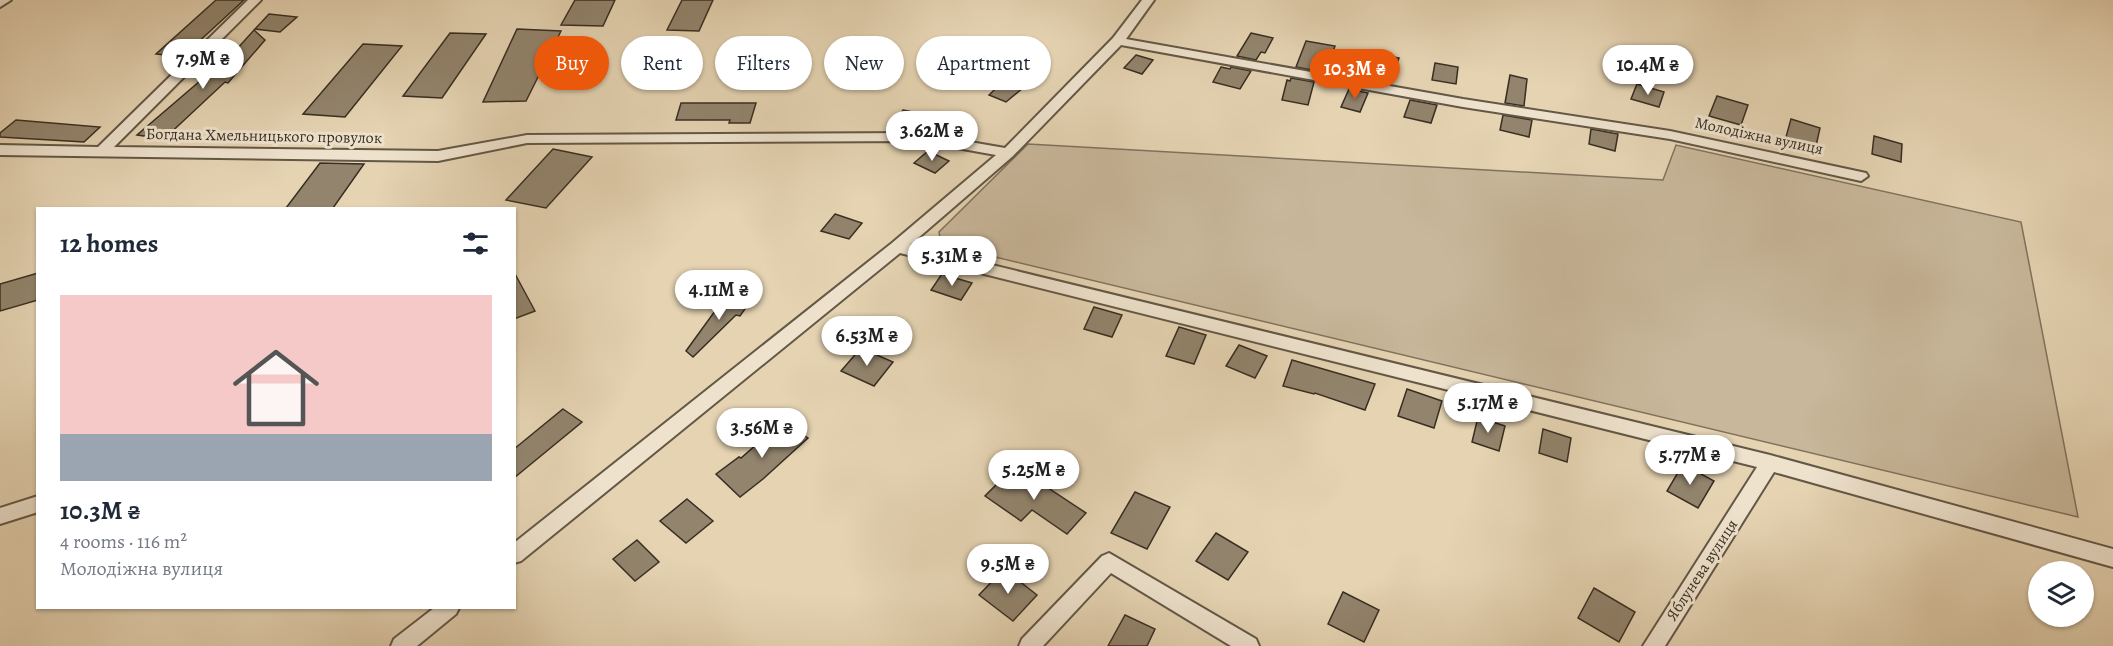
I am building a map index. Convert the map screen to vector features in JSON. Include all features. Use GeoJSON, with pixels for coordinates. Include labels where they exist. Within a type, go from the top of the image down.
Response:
{"type":"FeatureCollection","features":[{"type":"Feature","properties":{"kind":"street"},"geometry":{"type":"LineString","coordinates":[[0,3],[5,0]]}},
{"type":"Feature","properties":{"kind":"street"},"geometry":{"type":"LineString","coordinates":[[100,152],[255,0]]}},
{"type":"Feature","properties":{"kind":"street"},"geometry":{"type":"LineString","coordinates":[[516,553],[897,247],[1008,153],[1118,42],[1148,0]]}},
{"type":"Feature","properties":{"kind":"street","name":"Молодіжна вулиця"},"geometry":{"type":"LineString","coordinates":[[1118,42],[1463,103],[1670,135],[1861,176]]}},
{"type":"Feature","properties":{"kind":"street","name":"Богдана Хмельницького провулок"},"geometry":{"type":"LineString","coordinates":[[0,150],[438,156],[527,139],[918,137],[1008,153]]}},
{"type":"Feature","properties":{"kind":"street"},"geometry":{"type":"LineString","coordinates":[[897,247],[1770,463],[2113,558]]}},
{"type":"Feature","properties":{"kind":"street","name":"Яблунева вулиця"},"geometry":{"type":"LineString","coordinates":[[1653,646],[1770,463]]}},
{"type":"Feature","properties":{"kind":"street"},"geometry":{"type":"LineString","coordinates":[[0,516],[36,505]]}},
{"type":"Feature","properties":{"kind":"street"},"geometry":{"type":"LineString","coordinates":[[1029,646],[1109,562],[1249,646]]}},
{"type":"Feature","properties":{"kind":"street"},"geometry":{"type":"LineString","coordinates":[[402,646],[448,609]]}},
{"type":"Feature","properties":{"kind":"shaded area"},"geometry":{"type":"Polygon","coordinates":[[[1028,144],[1663,180],[1676,145],[2021,222],[2078,517],[941,244],[939,232],[1028,144]]]}},
{"type":"Feature","properties":{"kind":"building"},"geometry":{"type":"Polygon","coordinates":[[[216,0],[244,0],[182,57],[156,54],[216,0]]]}},
{"type":"Feature","properties":{"kind":"building"},"geometry":{"type":"Polygon","coordinates":[[[575,0],[615,0],[603,26],[561,25],[575,0]]]}},
{"type":"Feature","properties":{"kind":"building"},"geometry":{"type":"Polygon","coordinates":[[[682,0],[713,0],[699,31],[667,30],[682,0]]]}},
{"type":"Feature","properties":{"kind":"building"},"geometry":{"type":"Polygon","coordinates":[[[269,14],[297,17],[280,32],[255,29],[269,14]]]}},
{"type":"Feature","properties":{"kind":"building"},"geometry":{"type":"Polygon","coordinates":[[[517,29],[561,31],[558,36],[534,36],[534,85],[526,101],[483,102],[517,29]]]}},
{"type":"Feature","properties":{"kind":"building"},"geometry":{"type":"Polygon","coordinates":[[[254,30],[265,40],[228,83],[225,82],[164,139],[137,135],[214,69],[219,69],[254,30]]]}},
{"type":"Feature","properties":{"kind":"building"},"geometry":{"type":"Polygon","coordinates":[[[450,33],[486,34],[442,98],[403,96],[450,33]]]}},
{"type":"Feature","properties":{"kind":"building"},"geometry":{"type":"Polygon","coordinates":[[[1251,33],[1273,38],[1265,53],[1261,52],[1256,60],[1237,56],[1251,33]]]}},
{"type":"Feature","properties":{"kind":"building"},"geometry":{"type":"Polygon","coordinates":[[[1306,41],[1335,46],[1329,62],[1319,60],[1317,71],[1296,67],[1306,41]]]}},
{"type":"Feature","properties":{"kind":"building"},"geometry":{"type":"Polygon","coordinates":[[[363,44],[402,46],[345,117],[303,114],[363,44]]]}},
{"type":"Feature","properties":{"kind":"building"},"geometry":{"type":"Polygon","coordinates":[[[1374,53],[1399,58],[1393,74],[1368,68],[1374,53]]]}},
{"type":"Feature","properties":{"kind":"building"},"geometry":{"type":"Polygon","coordinates":[[[1136,55],[1153,60],[1142,74],[1124,68],[1136,55]]]}},
{"type":"Feature","properties":{"kind":"building"},"geometry":{"type":"Polygon","coordinates":[[[1435,63],[1458,67],[1456,84],[1432,80],[1435,63]]]}},
{"type":"Feature","properties":{"kind":"building"},"geometry":{"type":"Polygon","coordinates":[[[1221,67],[1251,71],[1240,89],[1213,82],[1221,67]]]}},
{"type":"Feature","properties":{"kind":"building"},"geometry":{"type":"Polygon","coordinates":[[[1510,75],[1527,79],[1524,106],[1505,103],[1510,75]]]}},
{"type":"Feature","properties":{"kind":"building"},"geometry":{"type":"Polygon","coordinates":[[[1291,78],[1314,82],[1308,105],[1282,100],[1287,80],[1290,81],[1291,78]]]}},
{"type":"Feature","properties":{"kind":"building"},"geometry":{"type":"Polygon","coordinates":[[[1637,84],[1664,92],[1659,107],[1631,99],[1637,84]]]}},
{"type":"Feature","properties":{"kind":"building"},"geometry":{"type":"Polygon","coordinates":[[[1349,89],[1368,93],[1360,112],[1341,107],[1349,89]]]}},
{"type":"Feature","properties":{"kind":"building"},"geometry":{"type":"Polygon","coordinates":[[[994,90],[1020,90],[1006,102],[989,95],[994,90]]]}},
{"type":"Feature","properties":{"kind":"building"},"geometry":{"type":"Polygon","coordinates":[[[1717,96],[1748,105],[1741,125],[1709,116],[1717,96]]]}},
{"type":"Feature","properties":{"kind":"building"},"geometry":{"type":"Polygon","coordinates":[[[1410,100],[1437,105],[1431,123],[1404,117],[1410,100]]]}},
{"type":"Feature","properties":{"kind":"building"},"geometry":{"type":"Polygon","coordinates":[[[681,103],[756,103],[750,123],[729,123],[730,120],[676,120],[681,103]]]}},
{"type":"Feature","properties":{"kind":"building"},"geometry":{"type":"Polygon","coordinates":[[[903,110],[927,115],[915,131],[892,125],[903,110]]]}},
{"type":"Feature","properties":{"kind":"building"},"geometry":{"type":"Polygon","coordinates":[[[1503,115],[1532,120],[1529,137],[1500,130],[1503,115]]]}},
{"type":"Feature","properties":{"kind":"building"},"geometry":{"type":"Polygon","coordinates":[[[1791,119],[1820,128],[1816,146],[1786,137],[1791,119]]]}},
{"type":"Feature","properties":{"kind":"building"},"geometry":{"type":"Polygon","coordinates":[[[16,120],[100,127],[84,142],[0,137],[0,133],[16,120]]]}},
{"type":"Feature","properties":{"kind":"building"},"geometry":{"type":"Polygon","coordinates":[[[1591,129],[1618,134],[1615,151],[1589,144],[1591,129]]]}},
{"type":"Feature","properties":{"kind":"building"},"geometry":{"type":"Polygon","coordinates":[[[1874,136],[1902,144],[1901,162],[1872,154],[1874,136]]]}},
{"type":"Feature","properties":{"kind":"building"},"geometry":{"type":"Polygon","coordinates":[[[553,149],[592,157],[546,208],[506,200],[553,149]]]}},
{"type":"Feature","properties":{"kind":"building"},"geometry":{"type":"Polygon","coordinates":[[[928,151],[949,161],[935,173],[914,163],[928,151]]]}},
{"type":"Feature","properties":{"kind":"building"},"geometry":{"type":"Polygon","coordinates":[[[320,163],[364,164],[334,207],[287,207],[320,163]]]}},
{"type":"Feature","properties":{"kind":"building"},"geometry":{"type":"Polygon","coordinates":[[[835,214],[862,223],[849,239],[821,231],[835,214]]]}},
{"type":"Feature","properties":{"kind":"building"},"geometry":{"type":"Polygon","coordinates":[[[36,274],[36,301],[0,311],[0,284],[36,274]]]}},
{"type":"Feature","properties":{"kind":"building"},"geometry":{"type":"Polygon","coordinates":[[[942,274],[972,283],[961,300],[931,290],[942,274]]]}},
{"type":"Feature","properties":{"kind":"building"},"geometry":{"type":"Polygon","coordinates":[[[516,276],[535,311],[516,318],[516,276]]]}},
{"type":"Feature","properties":{"kind":"building"},"geometry":{"type":"Polygon","coordinates":[[[728,293],[752,299],[740,316],[736,315],[693,357],[686,351],[728,293]]]}},
{"type":"Feature","properties":{"kind":"building"},"geometry":{"type":"Polygon","coordinates":[[[1094,307],[1122,315],[1112,337],[1084,329],[1094,307]]]}},
{"type":"Feature","properties":{"kind":"building"},"geometry":{"type":"Polygon","coordinates":[[[1179,327],[1206,335],[1194,364],[1166,356],[1179,327]]]}},
{"type":"Feature","properties":{"kind":"building"},"geometry":{"type":"Polygon","coordinates":[[[1239,345],[1267,356],[1255,378],[1226,366],[1239,345]]]}},
{"type":"Feature","properties":{"kind":"building"},"geometry":{"type":"Polygon","coordinates":[[[861,348],[893,362],[874,386],[841,371],[861,348]]]}},
{"type":"Feature","properties":{"kind":"building"},"geometry":{"type":"Polygon","coordinates":[[[1292,360],[1375,384],[1365,410],[1315,393],[1283,386],[1292,360]]]}},
{"type":"Feature","properties":{"kind":"building"},"geometry":{"type":"Polygon","coordinates":[[[1407,389],[1442,401],[1434,428],[1398,416],[1407,389]]]}},
{"type":"Feature","properties":{"kind":"building"},"geometry":{"type":"Polygon","coordinates":[[[563,409],[582,422],[516,476],[516,447],[563,409]]]}},
{"type":"Feature","properties":{"kind":"building"},"geometry":{"type":"Polygon","coordinates":[[[1478,417],[1505,426],[1499,451],[1472,442],[1478,417]]]}},
{"type":"Feature","properties":{"kind":"building"},"geometry":{"type":"Polygon","coordinates":[[[783,421],[808,438],[740,497],[716,474],[739,457],[741,458],[783,421]]]}},
{"type":"Feature","properties":{"kind":"building"},"geometry":{"type":"Polygon","coordinates":[[[1543,429],[1571,438],[1567,462],[1539,453],[1543,429]]]}},
{"type":"Feature","properties":{"kind":"building"},"geometry":{"type":"Polygon","coordinates":[[[1683,464],[1714,481],[1698,508],[1667,491],[1683,464]]]}},
{"type":"Feature","properties":{"kind":"building"},"geometry":{"type":"Polygon","coordinates":[[[1015,466],[1086,513],[1067,534],[1032,510],[1021,521],[985,496],[1015,466]]]}},
{"type":"Feature","properties":{"kind":"building"},"geometry":{"type":"Polygon","coordinates":[[[1135,492],[1170,507],[1147,549],[1111,533],[1135,492]]]}},
{"type":"Feature","properties":{"kind":"building"},"geometry":{"type":"Polygon","coordinates":[[[687,499],[713,521],[686,543],[660,521],[687,499]]]}},
{"type":"Feature","properties":{"kind":"building"},"geometry":{"type":"Polygon","coordinates":[[[1216,533],[1248,552],[1228,580],[1196,561],[1216,533]]]}},
{"type":"Feature","properties":{"kind":"building"},"geometry":{"type":"Polygon","coordinates":[[[637,540],[659,562],[635,581],[613,559],[637,540]]]}},
{"type":"Feature","properties":{"kind":"building"},"geometry":{"type":"Polygon","coordinates":[[[1004,569],[1037,595],[1013,621],[979,595],[1004,569]]]}},
{"type":"Feature","properties":{"kind":"building"},"geometry":{"type":"Polygon","coordinates":[[[1594,588],[1635,612],[1619,642],[1578,618],[1594,588]]]}},
{"type":"Feature","properties":{"kind":"building"},"geometry":{"type":"Polygon","coordinates":[[[1343,592],[1379,610],[1364,642],[1328,624],[1343,592]]]}},
{"type":"Feature","properties":{"kind":"building"},"geometry":{"type":"Polygon","coordinates":[[[1125,615],[1155,629],[1147,646],[1108,646],[1125,615]]]}}]}
